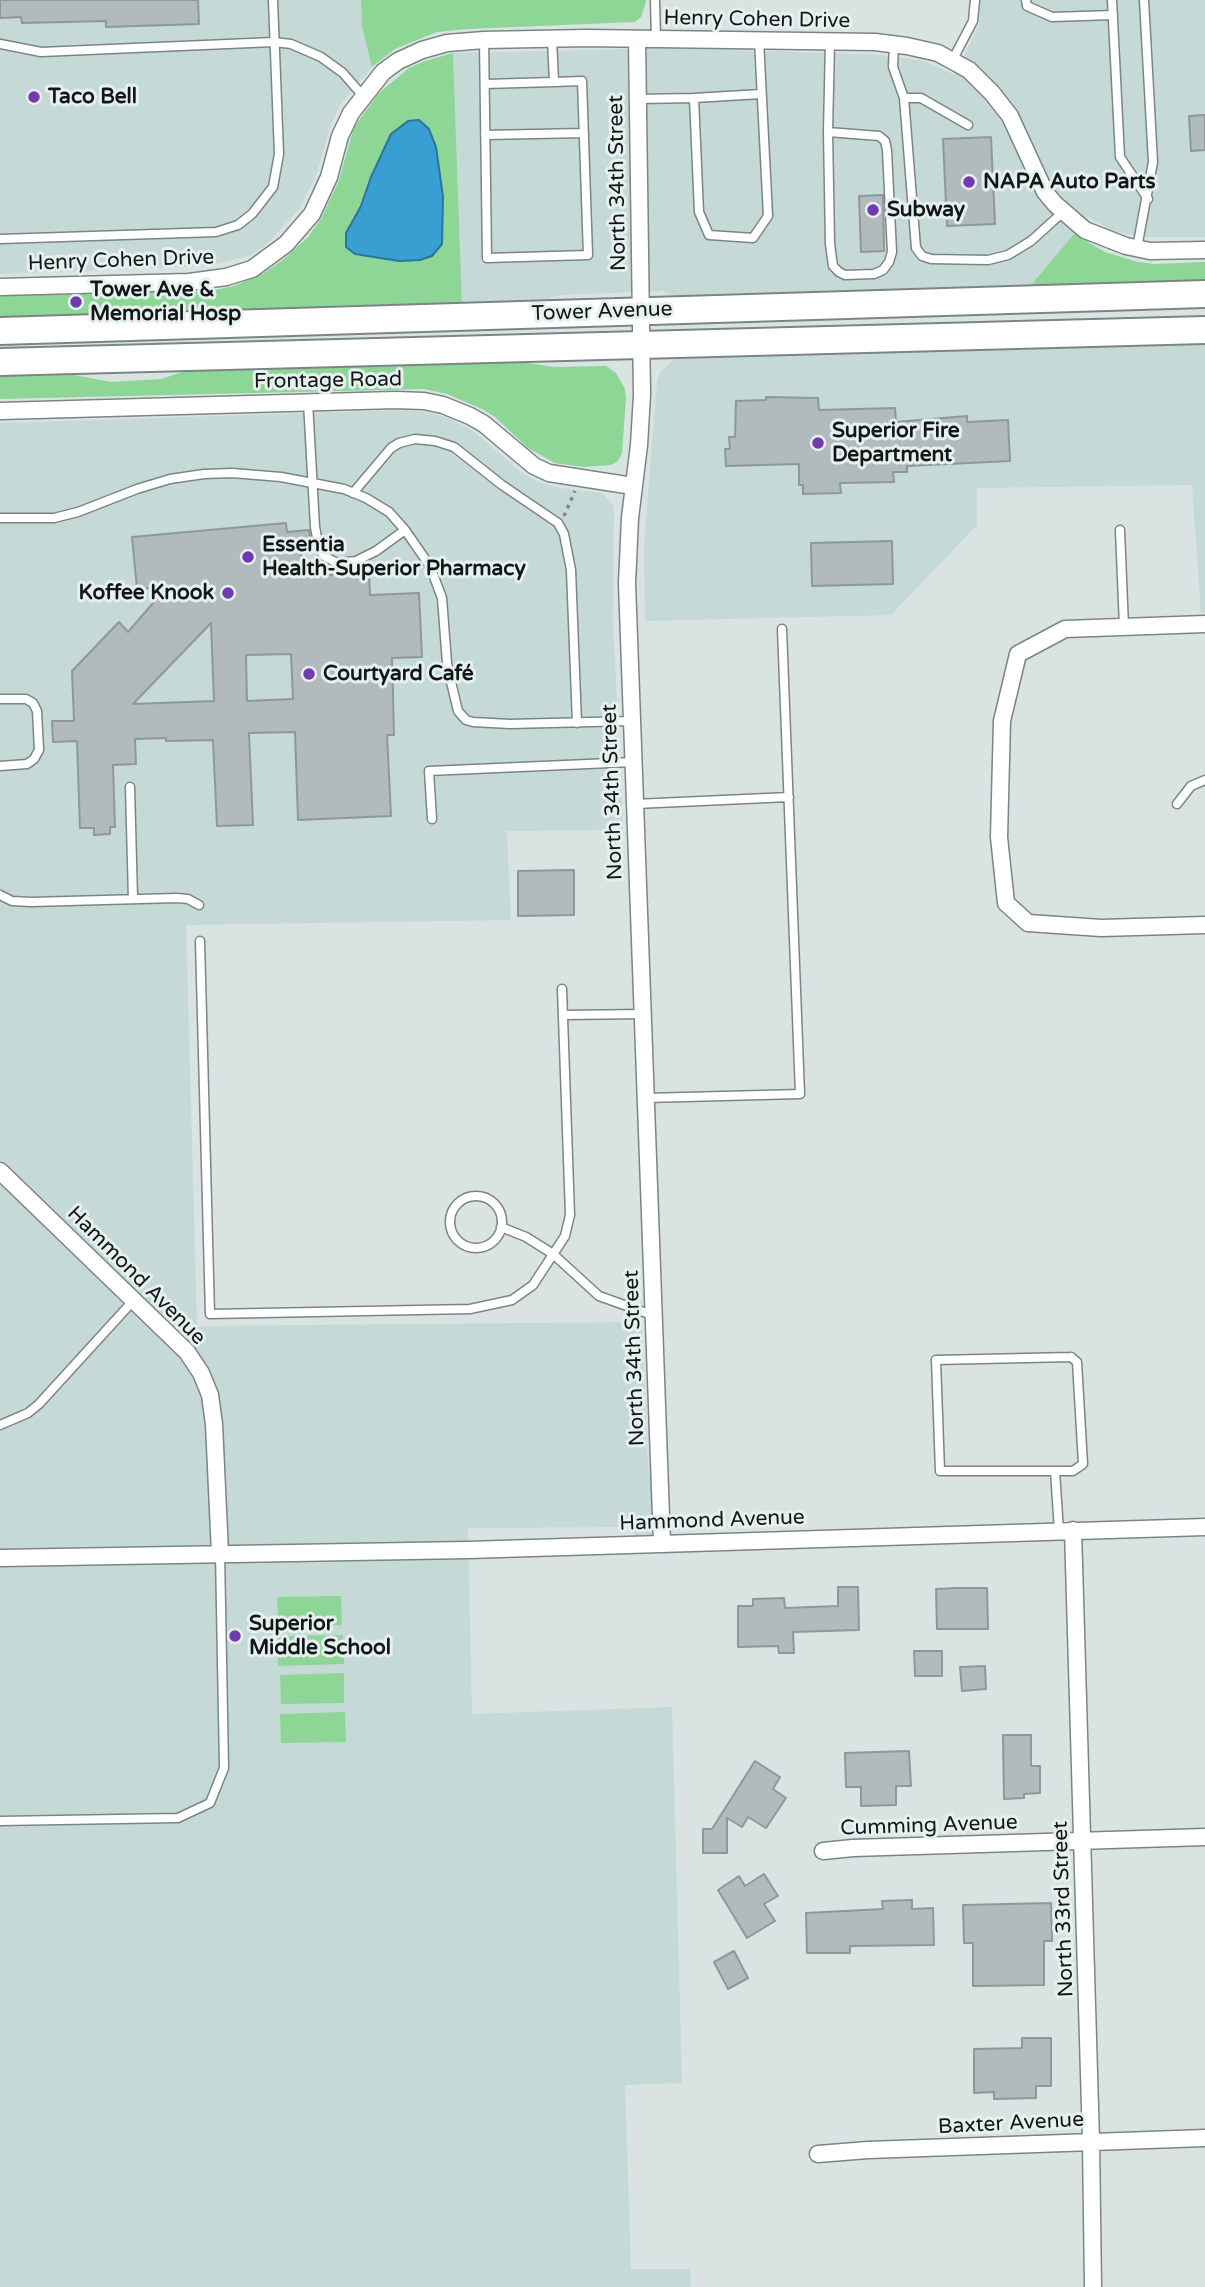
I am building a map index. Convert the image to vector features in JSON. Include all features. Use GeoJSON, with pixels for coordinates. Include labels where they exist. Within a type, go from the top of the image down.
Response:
{"type":"FeatureCollection","features":[{"type":"Feature","properties":{"kind":"main road","name":"Tower Avenue"},"geometry":{"type":"LineString","coordinates":[[0,331],[1205,294]]}},
{"type":"Feature","properties":{"kind":"main road","name":"Tower Avenue"},"geometry":{"type":"LineString","coordinates":[[0,362],[1205,330]]}},
{"type":"Feature","properties":{"kind":"street","name":"North 34th Street"},"geometry":{"type":"LineString","coordinates":[[637,39],[641,426],[633,486],[627,583],[662,1544]]}},
{"type":"Feature","properties":{"kind":"street","name":"Henry Cohen Drive"},"geometry":{"type":"LineString","coordinates":[[0,287],[189,282],[226,277],[252,269],[286,244],[312,214],[329,177],[340,136],[351,113],[383,72],[410,55],[447,43],[484,40],[830,41],[894,44],[931,51],[969,70],[982,82],[1010,116],[1045,192],[1063,212],[1085,230],[1104,239],[1150,251],[1205,250]]}},
{"type":"Feature","properties":{"kind":"street","name":"Frontage Road"},"geometry":{"type":"LineString","coordinates":[[0,411],[412,400],[443,405],[470,416],[484,424],[534,466],[549,473],[633,486]]}},
{"type":"Feature","properties":{"kind":"street"},"geometry":{"type":"LineString","coordinates":[[1205,624],[1065,629],[1018,654],[1002,721],[999,837],[1006,903],[1028,923],[1101,928],[1205,925]]}},
{"type":"Feature","properties":{"kind":"street","name":"Hammond Avenue"},"geometry":{"type":"LineString","coordinates":[[0,1171],[187,1353],[201,1373],[210,1395],[214,1424],[220,1553]]}},
{"type":"Feature","properties":{"kind":"street","name":"Hammond Avenue"},"geometry":{"type":"LineString","coordinates":[[0,1558],[468,1550],[1205,1527]]}},
{"type":"Feature","properties":{"kind":"street","name":"North 33rd Street"},"geometry":{"type":"LineString","coordinates":[[1066,1531],[1083,1842],[1093,2287]]}},
{"type":"Feature","properties":{"kind":"street","name":"Cumming Avenue"},"geometry":{"type":"LineString","coordinates":[[823,1851],[1205,1837]]}},
{"type":"Feature","properties":{"kind":"street","name":"Baxter Avenue"},"geometry":{"type":"LineString","coordinates":[[818,2154],[1205,2138]]}},
{"type":"Feature","properties":{"kind":"lane"},"geometry":{"type":"LineString","coordinates":[[0,239],[216,232],[237,225],[253,214],[273,187],[279,154],[273,0]]}},
{"type":"Feature","properties":{"kind":"lane"},"geometry":{"type":"LineString","coordinates":[[655,0],[656,39]]}},
{"type":"Feature","properties":{"kind":"lane"},"geometry":{"type":"LineString","coordinates":[[952,61],[973,21],[975,0]]}},
{"type":"Feature","properties":{"kind":"lane"},"geometry":{"type":"LineString","coordinates":[[1026,0],[1027,6],[1052,17],[1113,15]]}},
{"type":"Feature","properties":{"kind":"lane"},"geometry":{"type":"LineString","coordinates":[[1112,0],[1120,157],[1148,199]]}},
{"type":"Feature","properties":{"kind":"lane"},"geometry":{"type":"LineString","coordinates":[[1137,248],[1153,162],[1144,0]]}},
{"type":"Feature","properties":{"kind":"lane"},"geometry":{"type":"LineString","coordinates":[[552,39],[554,82]]}},
{"type":"Feature","properties":{"kind":"lane"},"geometry":{"type":"LineString","coordinates":[[484,40],[487,258],[588,255],[582,81],[485,84]]}},
{"type":"Feature","properties":{"kind":"lane"},"geometry":{"type":"LineString","coordinates":[[694,98],[699,212],[709,235],[753,238],[768,216],[759,40]]}},
{"type":"Feature","properties":{"kind":"lane"},"geometry":{"type":"LineString","coordinates":[[828,132],[878,136],[885,141],[892,252],[883,270],[874,274],[845,275],[832,266],[828,132],[830,41]]}},
{"type":"Feature","properties":{"kind":"lane"},"geometry":{"type":"LineString","coordinates":[[0,44],[41,52],[274,42],[304,48],[321,57],[344,73],[363,96]]}},
{"type":"Feature","properties":{"kind":"lane"},"geometry":{"type":"LineString","coordinates":[[894,44],[892,67],[904,98],[916,248],[922,256],[931,259],[988,260],[1008,255],[1031,241],[1063,212]]}},
{"type":"Feature","properties":{"kind":"lane"},"geometry":{"type":"LineString","coordinates":[[638,99],[761,94]]}},
{"type":"Feature","properties":{"kind":"lane"},"geometry":{"type":"LineString","coordinates":[[904,98],[921,98],[968,125]]}},
{"type":"Feature","properties":{"kind":"lane"},"geometry":{"type":"LineString","coordinates":[[485,135],[584,133]]}},
{"type":"Feature","properties":{"kind":"lane"},"geometry":{"type":"LineString","coordinates":[[308,402],[319,548],[330,561],[349,562],[363,558],[405,530]]}},
{"type":"Feature","properties":{"kind":"lane"},"geometry":{"type":"LineString","coordinates":[[353,493],[391,448],[415,439],[435,441],[454,447],[502,485],[558,523],[564,534],[571,570],[577,723]]}},
{"type":"Feature","properties":{"kind":"lane"},"geometry":{"type":"LineString","coordinates":[[0,517],[54,518],[170,479],[204,474],[256,474],[353,493],[389,512],[405,530],[438,582],[444,608],[449,671],[461,716],[473,722],[632,721]]}},
{"type":"Feature","properties":{"kind":"lane"},"geometry":{"type":"LineString","coordinates":[[1120,530],[1124,627]]}},
{"type":"Feature","properties":{"kind":"lane"},"geometry":{"type":"LineString","coordinates":[[646,1098],[800,1094],[782,629]]}},
{"type":"Feature","properties":{"kind":"lane"},"geometry":{"type":"LineString","coordinates":[[0,699],[26,699],[33,703],[37,710],[39,750],[34,760],[27,764],[0,766]]}},
{"type":"Feature","properties":{"kind":"lane"},"geometry":{"type":"LineString","coordinates":[[432,819],[429,771],[633,762]]}},
{"type":"Feature","properties":{"kind":"lane"},"geometry":{"type":"LineString","coordinates":[[1177,804],[1191,786],[1205,780]]}},
{"type":"Feature","properties":{"kind":"lane"},"geometry":{"type":"LineString","coordinates":[[130,787],[133,899]]}},
{"type":"Feature","properties":{"kind":"lane"},"geometry":{"type":"LineString","coordinates":[[635,804],[789,797]]}},
{"type":"Feature","properties":{"kind":"lane"},"geometry":{"type":"LineString","coordinates":[[0,895],[12,901],[31,902],[183,898],[199,905]]}},
{"type":"Feature","properties":{"kind":"lane"},"geometry":{"type":"LineString","coordinates":[[200,941],[210,1314],[470,1309],[512,1300],[533,1284],[565,1236],[570,1215],[562,989]]}},
{"type":"Feature","properties":{"kind":"lane"},"geometry":{"type":"LineString","coordinates":[[563,1015],[643,1014]]}},
{"type":"Feature","properties":{"kind":"lane"},"geometry":{"type":"LineString","coordinates":[[469,1197],[486,1198],[498,1210],[501,1227],[493,1241],[486,1246],[470,1248],[456,1239],[450,1223],[451,1215],[461,1201],[469,1197]]}},
{"type":"Feature","properties":{"kind":"lane"},"geometry":{"type":"LineString","coordinates":[[501,1227],[526,1237],[553,1254],[599,1296],[655,1315]]}},
{"type":"Feature","properties":{"kind":"lane"},"geometry":{"type":"LineString","coordinates":[[0,1425],[28,1413],[39,1404],[133,1301]]}},
{"type":"Feature","properties":{"kind":"lane"},"geometry":{"type":"LineString","coordinates":[[1071,1357],[1077,1362],[1083,1464],[1073,1471],[1055,1471],[940,1471],[936,1360],[1071,1357]]}},
{"type":"Feature","properties":{"kind":"lane"},"geometry":{"type":"LineString","coordinates":[[1055,1471],[1066,1531]]}},
{"type":"Feature","properties":{"kind":"lane"},"geometry":{"type":"LineString","coordinates":[[0,1821],[178,1818],[210,1804],[224,1768],[220,1553]]}},
{"type":"Feature","properties":{"kind":"path"},"geometry":{"type":"LineString","coordinates":[[558,523],[571,505],[577,479]]}},
{"type":"Feature","properties":{"kind":"shaded area"},"geometry":{"type":"Polygon","coordinates":[[[0,0],[361,0],[362,27],[372,67],[341,104],[331,124],[317,173],[300,208],[267,244],[251,255],[209,266],[0,274],[0,0]]]}},
{"type":"Feature","properties":{"kind":"shaded area"},"geometry":{"type":"Polygon","coordinates":[[[980,0],[1205,0],[1205,237],[1143,237],[1112,231],[1088,217],[1026,291],[680,299],[663,291],[560,295],[532,303],[462,307],[453,53],[674,48],[882,55],[924,61],[955,75],[979,25],[980,0]]]}},
{"type":"Feature","properties":{"kind":"shaded area"},"geometry":{"type":"Polygon","coordinates":[[[1205,340],[1205,612],[1201,613],[1192,485],[977,488],[977,525],[891,615],[645,621],[644,546],[657,381],[661,371],[676,358],[687,355],[1205,340]]]}},
{"type":"Feature","properties":{"kind":"shaded area","name":"Superior Middle School"},"geometry":{"type":"Polygon","coordinates":[[[405,410],[431,413],[450,419],[472,430],[522,473],[539,482],[560,488],[602,493],[614,506],[613,620],[623,830],[507,831],[511,920],[186,925],[197,1326],[642,1322],[648,1467],[662,1543],[642,1544],[630,1527],[468,1528],[472,1714],[672,1707],[682,2083],[625,2085],[631,2269],[690,2269],[691,2287],[0,2287],[0,423],[405,410]]]}},
{"type":"Feature","properties":{"kind":"green space"},"geometry":{"type":"Polygon","coordinates":[[[361,0],[646,2],[641,17],[635,22],[437,32],[395,49],[372,67],[362,27],[361,0]]]}},
{"type":"Feature","properties":{"kind":"green space"},"geometry":{"type":"Polygon","coordinates":[[[453,53],[462,307],[185,314],[157,308],[115,309],[76,317],[0,321],[0,296],[215,290],[234,286],[264,273],[308,237],[321,219],[339,180],[354,127],[379,93],[409,68],[453,53]]]}},
{"type":"Feature","properties":{"kind":"green space"},"geometry":{"type":"Polygon","coordinates":[[[1074,234],[1105,252],[1138,262],[1205,262],[1205,286],[1026,291],[1074,234]]]}},
{"type":"Feature","properties":{"kind":"green space"},"geometry":{"type":"Polygon","coordinates":[[[515,361],[554,367],[606,366],[616,373],[625,389],[626,399],[622,453],[618,461],[611,465],[583,467],[555,463],[528,448],[495,417],[482,409],[447,394],[424,389],[0,399],[0,376],[74,375],[111,382],[161,379],[200,369],[515,361]]]}},
{"type":"Feature","properties":{"kind":"green space"},"geometry":{"type":"Polygon","coordinates":[[[341,1596],[342,1625],[278,1627],[277,1597],[341,1596]]]}},
{"type":"Feature","properties":{"kind":"green space"},"geometry":{"type":"Polygon","coordinates":[[[343,1635],[344,1664],[278,1666],[278,1636],[343,1635]]]}},
{"type":"Feature","properties":{"kind":"green space"},"geometry":{"type":"Polygon","coordinates":[[[344,1673],[344,1703],[281,1704],[280,1675],[344,1673]]]}},
{"type":"Feature","properties":{"kind":"green space"},"geometry":{"type":"Polygon","coordinates":[[[345,1712],[346,1742],[281,1743],[280,1714],[345,1712]]]}},
{"type":"Feature","properties":{"kind":"water"},"geometry":{"type":"Polygon","coordinates":[[[419,120],[429,129],[436,147],[443,197],[442,244],[432,256],[420,260],[399,261],[355,254],[346,247],[346,233],[361,206],[391,134],[408,121],[419,120]]]}},
{"type":"Feature","properties":{"kind":"building"},"geometry":{"type":"Polygon","coordinates":[[[0,0],[198,0],[199,24],[106,27],[106,21],[22,23],[21,17],[0,18],[0,0]]]}},
{"type":"Feature","properties":{"kind":"building"},"geometry":{"type":"Polygon","coordinates":[[[1205,115],[1205,150],[1191,151],[1189,116],[1205,115]]]}},
{"type":"Feature","properties":{"kind":"building","name":"NAPA Auto Parts"},"geometry":{"type":"Polygon","coordinates":[[[991,137],[995,224],[947,226],[943,139],[991,137]]]}},
{"type":"Feature","properties":{"kind":"building","name":"Subway"},"geometry":{"type":"Polygon","coordinates":[[[883,195],[884,251],[861,252],[859,196],[883,195]]]}},
{"type":"Feature","properties":{"kind":"building","name":"Superior Fire Department"},"geometry":{"type":"Polygon","coordinates":[[[766,397],[818,398],[819,410],[895,408],[896,422],[967,416],[967,422],[1008,420],[1010,461],[907,466],[907,472],[893,472],[894,482],[840,483],[841,493],[803,494],[803,485],[799,485],[799,464],[726,466],[725,449],[730,449],[729,437],[735,437],[736,401],[766,400],[766,397]]]}},
{"type":"Feature","properties":{"kind":"building"},"geometry":{"type":"Polygon","coordinates":[[[286,523],[287,532],[309,530],[312,545],[295,545],[311,571],[327,575],[369,573],[370,595],[419,593],[422,657],[392,658],[394,735],[387,735],[391,816],[298,820],[295,732],[249,733],[253,825],[217,826],[213,740],[166,741],[166,738],[135,739],[136,764],[113,765],[115,827],[110,827],[110,834],[94,835],[94,828],[80,828],[77,741],[53,742],[52,721],[74,721],[72,671],[119,622],[128,632],[167,587],[137,589],[132,537],[286,523]],[[211,623],[133,704],[214,701],[211,623]],[[291,654],[246,655],[247,701],[293,699],[291,654]]]}},
{"type":"Feature","properties":{"kind":"building"},"geometry":{"type":"Polygon","coordinates":[[[892,541],[893,584],[812,586],[811,543],[892,541]]]}},
{"type":"Feature","properties":{"kind":"building"},"geometry":{"type":"Polygon","coordinates":[[[574,870],[574,915],[518,916],[518,871],[574,870]]]}},
{"type":"Feature","properties":{"kind":"building"},"geometry":{"type":"Polygon","coordinates":[[[838,1587],[858,1587],[859,1630],[793,1632],[794,1653],[779,1653],[778,1646],[738,1647],[738,1606],[753,1606],[753,1599],[784,1598],[785,1608],[838,1606],[838,1587]]]}},
{"type":"Feature","properties":{"kind":"building"},"geometry":{"type":"Polygon","coordinates":[[[987,1588],[988,1629],[937,1629],[936,1589],[987,1588]]]}},
{"type":"Feature","properties":{"kind":"building"},"geometry":{"type":"Polygon","coordinates":[[[914,1651],[942,1651],[942,1676],[915,1676],[914,1651]]]}},
{"type":"Feature","properties":{"kind":"building"},"geometry":{"type":"Polygon","coordinates":[[[985,1666],[986,1689],[962,1691],[960,1667],[985,1666]]]}},
{"type":"Feature","properties":{"kind":"building"},"geometry":{"type":"Polygon","coordinates":[[[1003,1735],[1031,1735],[1031,1766],[1040,1766],[1040,1793],[1024,1794],[1024,1798],[1004,1799],[1003,1735]]]}},
{"type":"Feature","properties":{"kind":"building"},"geometry":{"type":"Polygon","coordinates":[[[909,1751],[911,1786],[896,1786],[896,1805],[861,1806],[861,1787],[846,1787],[845,1753],[909,1751]]]}},
{"type":"Feature","properties":{"kind":"building"},"geometry":{"type":"Polygon","coordinates":[[[755,1761],[780,1777],[773,1789],[786,1798],[766,1828],[748,1817],[742,1827],[727,1818],[727,1853],[703,1853],[703,1829],[712,1829],[755,1761]]]}},
{"type":"Feature","properties":{"kind":"building"},"geometry":{"type":"Polygon","coordinates":[[[764,1874],[778,1896],[764,1904],[775,1921],[747,1938],[718,1890],[739,1876],[745,1886],[764,1874]]]}},
{"type":"Feature","properties":{"kind":"building"},"geometry":{"type":"Polygon","coordinates":[[[912,1900],[912,1909],[933,1908],[934,1945],[850,1946],[850,1953],[807,1953],[806,1913],[883,1909],[882,1901],[912,1900]]]}},
{"type":"Feature","properties":{"kind":"building"},"geometry":{"type":"Polygon","coordinates":[[[1051,1903],[1052,1941],[1044,1941],[1044,1985],[973,1986],[973,1943],[964,1943],[963,1905],[1051,1903]]]}},
{"type":"Feature","properties":{"kind":"building"},"geometry":{"type":"Polygon","coordinates":[[[734,1951],[748,1978],[728,1989],[714,1962],[734,1951]]]}},
{"type":"Feature","properties":{"kind":"building"},"geometry":{"type":"Polygon","coordinates":[[[1022,2038],[1051,2038],[1051,2086],[1036,2086],[1036,2098],[994,2099],[994,2092],[974,2093],[974,2049],[1022,2048],[1022,2038]]]}},
{"type":"Feature","properties":{"kind":"place","name":"Taco Bell"},"geometry":{"type":"Point","coordinates":[34,97]}},
{"type":"Feature","properties":{"kind":"place","name":"NAPA Auto Parts"},"geometry":{"type":"Point","coordinates":[969,182]}},
{"type":"Feature","properties":{"kind":"place","name":"Subway"},"geometry":{"type":"Point","coordinates":[873,210]}},
{"type":"Feature","properties":{"kind":"place","name":"Tower Ave & Memorial Hosp"},"geometry":{"type":"Point","coordinates":[76,302]}},
{"type":"Feature","properties":{"kind":"place","name":"Superior Fire Department"},"geometry":{"type":"Point","coordinates":[818,443]}},
{"type":"Feature","properties":{"kind":"place","name":"Essentia Health-Superior Pharmacy"},"geometry":{"type":"Point","coordinates":[248,557]}},
{"type":"Feature","properties":{"kind":"place","name":"Koffee Knook"},"geometry":{"type":"Point","coordinates":[228,593]}},
{"type":"Feature","properties":{"kind":"place","name":"Courtyard Café"},"geometry":{"type":"Point","coordinates":[309,674]}},
{"type":"Feature","properties":{"kind":"place","name":"Superior Middle School"},"geometry":{"type":"Point","coordinates":[235,1636]}}]}
